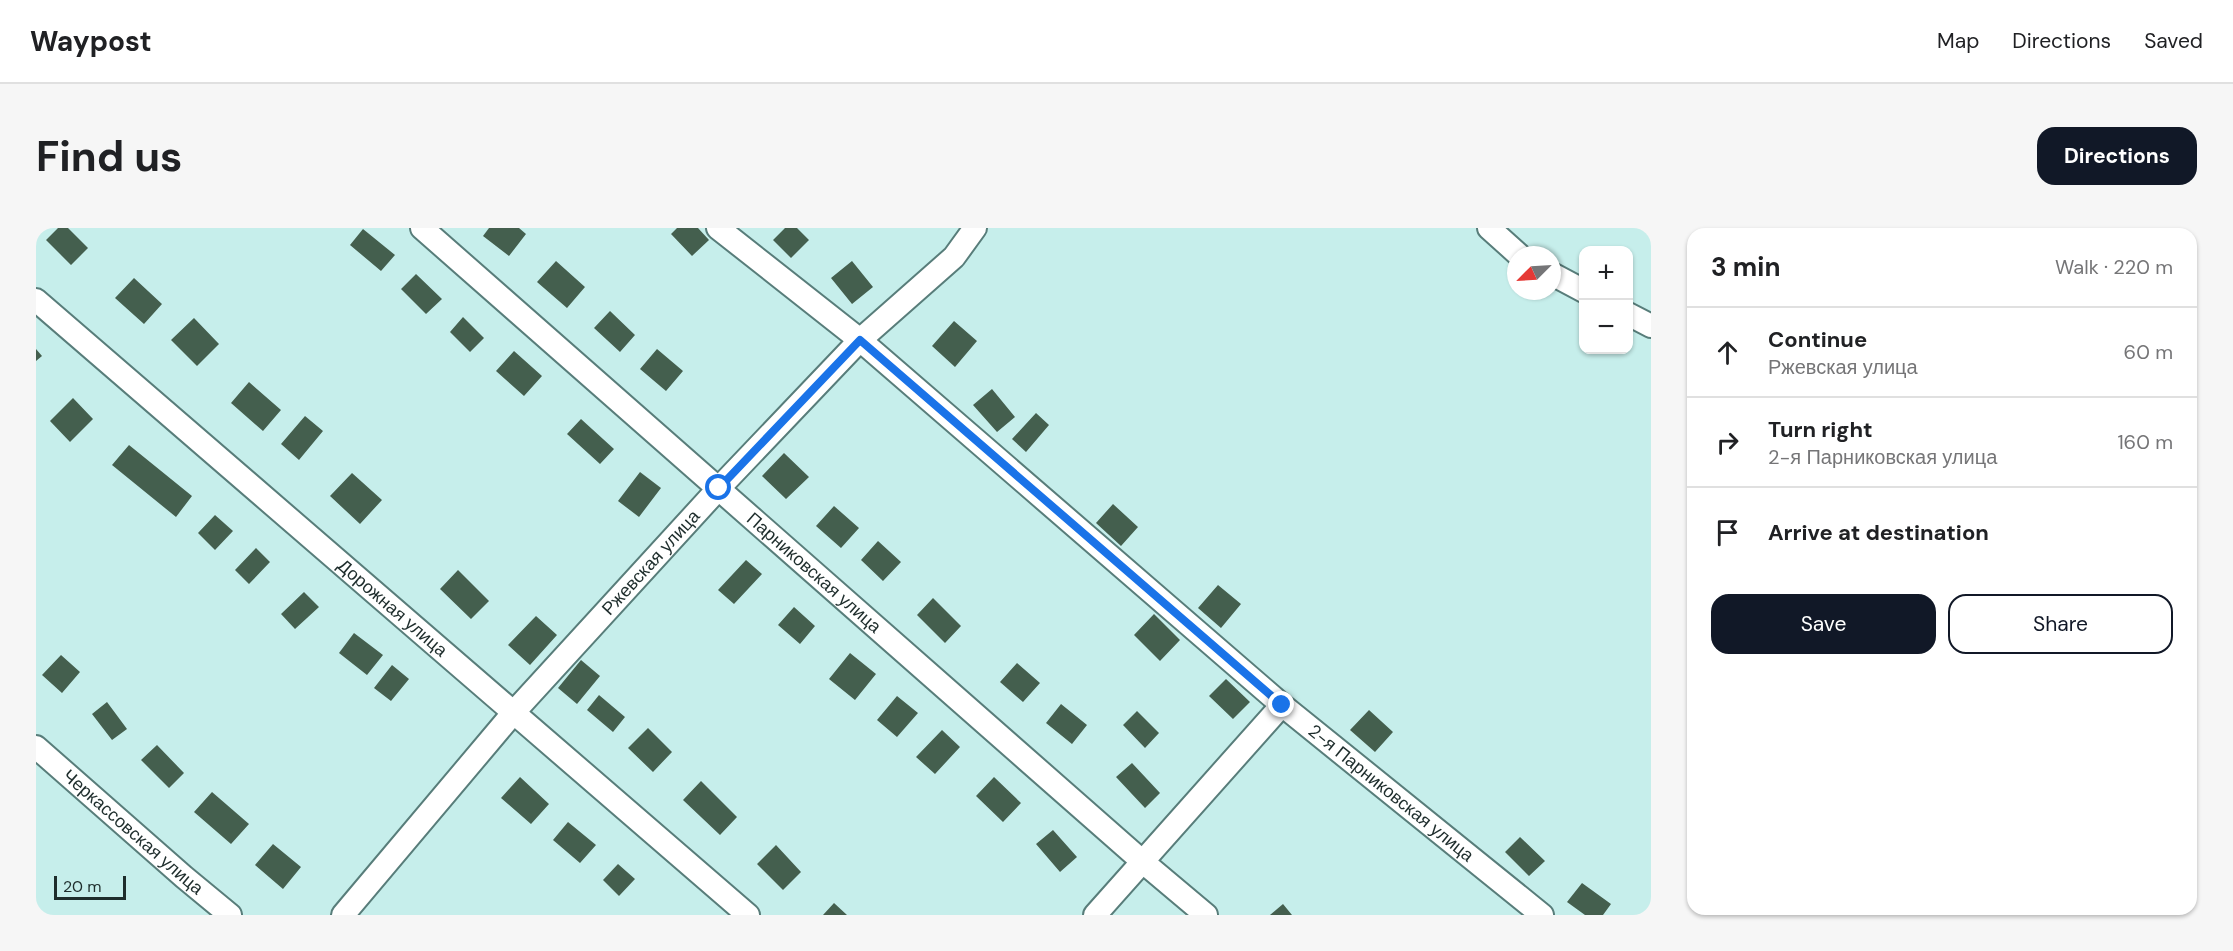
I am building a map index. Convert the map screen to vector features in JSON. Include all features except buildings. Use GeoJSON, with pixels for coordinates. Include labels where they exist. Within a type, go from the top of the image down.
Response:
{"type":"FeatureCollection","features":[{"type":"Feature","properties":{"kind":"street","name":"Парниковская улица"},"geometry":{"type":"LineString","coordinates":[[422,228],[1206,915]]}},
{"type":"Feature","properties":{"kind":"street","name":"2-я Парниковская улица"},"geometry":{"type":"LineString","coordinates":[[718,228],[860,340],[1282,705],[1542,915]]}},
{"type":"Feature","properties":{"kind":"street","name":"Ржевская улица"},"geometry":{"type":"LineString","coordinates":[[343,915],[514,712],[719,488],[860,340],[954,257],[975,228]]}},
{"type":"Feature","properties":{"kind":"street"},"geometry":{"type":"LineString","coordinates":[[1489,228],[1509,246]]}},
{"type":"Feature","properties":{"kind":"street"},"geometry":{"type":"LineString","coordinates":[[1561,279],[1579,288]]}},
{"type":"Feature","properties":{"kind":"street","name":"Дорожная улица"},"geometry":{"type":"LineString","coordinates":[[36,300],[748,915]]}},
{"type":"Feature","properties":{"kind":"street"},"geometry":{"type":"LineString","coordinates":[[1633,316],[1651,326]]}},
{"type":"Feature","properties":{"kind":"street"},"geometry":{"type":"LineString","coordinates":[[1095,915],[1282,705]]}},
{"type":"Feature","properties":{"kind":"street","name":"Черкассовская улица"},"geometry":{"type":"LineString","coordinates":[[36,747],[230,915]]}},
{"type":"Feature","properties":{"kind":"route"},"geometry":{"type":"LineString","coordinates":[[719,488],[860,340],[1282,705]]}}]}
